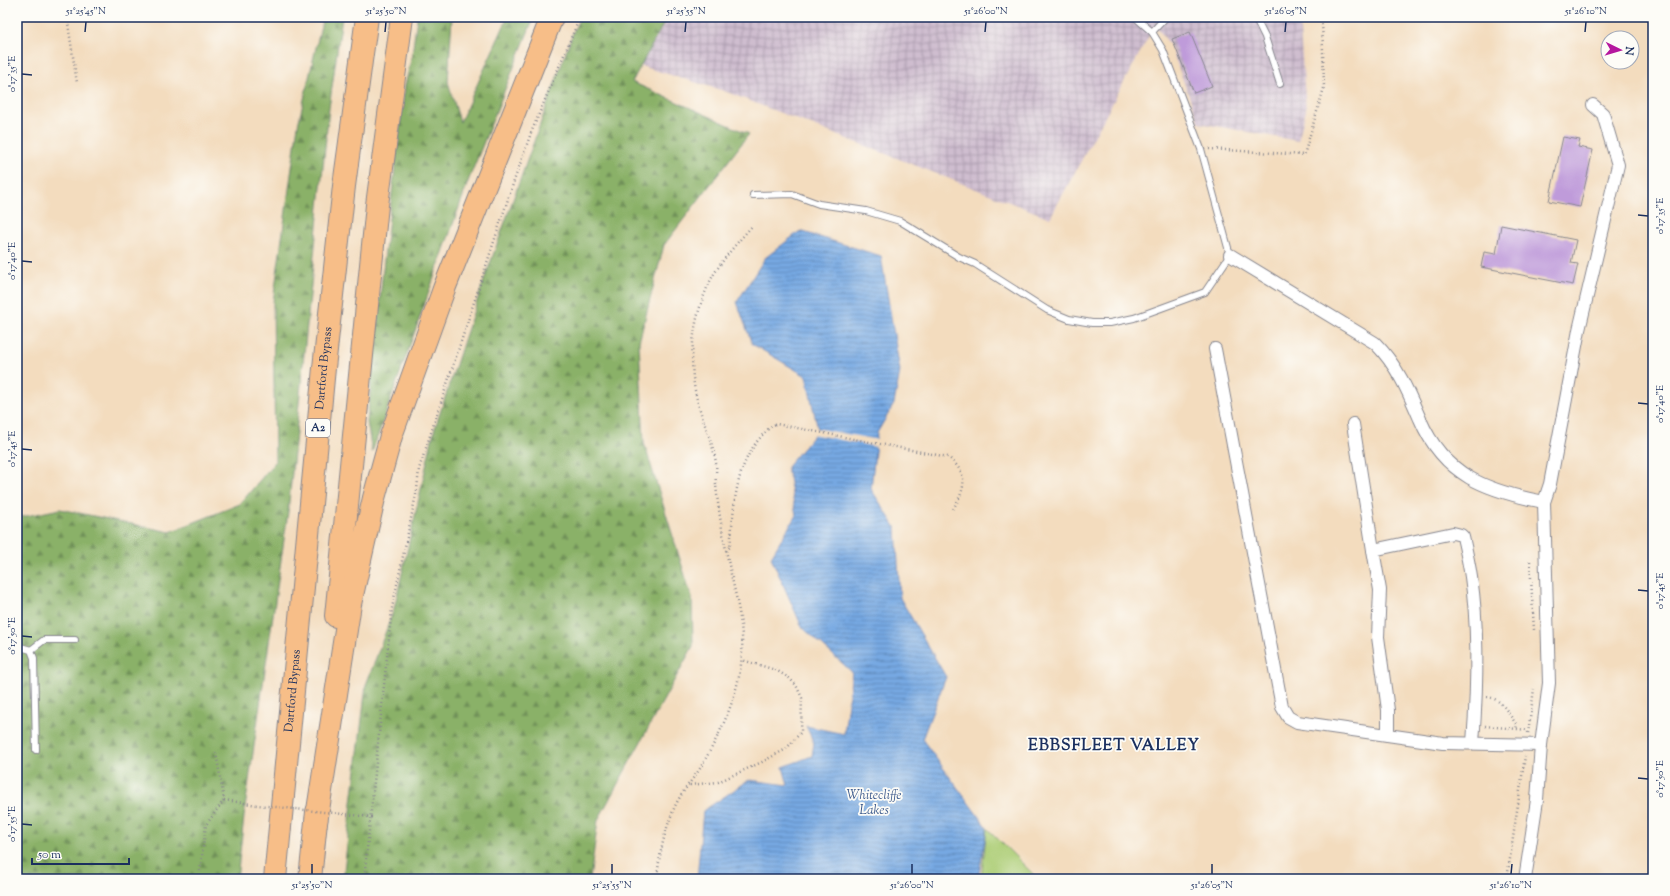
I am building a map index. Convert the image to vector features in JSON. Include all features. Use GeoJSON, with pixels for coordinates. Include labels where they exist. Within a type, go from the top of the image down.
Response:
{"type":"FeatureCollection","features":[{"type":"Feature","properties":{"kind":"highway","name":"Dartford Bypass"},"geometry":{"type":"LineString","coordinates":[[275,879],[332,296],[344,186],[367,17]]}},
{"type":"Feature","properties":{"kind":"highway"},"geometry":{"type":"LineString","coordinates":[[310,879],[376,213],[402,17]]}},
{"type":"Feature","properties":{"kind":"highway"},"geometry":{"type":"LineString","coordinates":[[317,814],[350,604],[374,498],[392,436],[444,289],[552,17]]}},
{"type":"Feature","properties":{"kind":"street"},"geometry":{"type":"LineString","coordinates":[[1525,879],[1537,800],[1541,745],[1549,683],[1544,502],[1550,484],[1579,330],[1618,165],[1603,114],[1593,105]]}},
{"type":"Feature","properties":{"kind":"street"},"geometry":{"type":"LineString","coordinates":[[1230,255],[1375,343],[1391,361],[1401,376],[1428,435],[1445,458],[1460,472],[1478,482],[1504,493],[1544,502]]}},
{"type":"Feature","properties":{"kind":"street"},"geometry":{"type":"LineString","coordinates":[[1215,349],[1284,711],[1288,717],[1297,722],[1444,743],[1541,745]]}},
{"type":"Feature","properties":{"kind":"street"},"geometry":{"type":"LineString","coordinates":[[1353,424],[1380,590],[1378,637],[1388,710],[1388,735]]}},
{"type":"Feature","properties":{"kind":"street"},"geometry":{"type":"LineString","coordinates":[[1373,550],[1450,533],[1458,533],[1463,537],[1471,577],[1474,609],[1476,696],[1473,743]]}},
{"type":"Feature","properties":{"kind":"lane"},"geometry":{"type":"LineString","coordinates":[[752,195],[792,194],[819,204],[866,211],[887,216],[906,224],[959,257],[975,264],[1047,310],[1069,319],[1092,323],[1110,323],[1134,318],[1205,292],[1230,255],[1202,149],[1163,50],[1152,32],[1135,17]]}},
{"type":"Feature","properties":{"kind":"lane"},"geometry":{"type":"LineString","coordinates":[[1152,32],[1166,17]]}},
{"type":"Feature","properties":{"kind":"lane"},"geometry":{"type":"LineString","coordinates":[[1255,17],[1265,37],[1280,84]]}},
{"type":"Feature","properties":{"kind":"lane"},"geometry":{"type":"LineString","coordinates":[[1188,133],[1194,130]]}},
{"type":"Feature","properties":{"kind":"lane"},"geometry":{"type":"LineString","coordinates":[[31,650],[44,640],[74,640]]}},
{"type":"Feature","properties":{"kind":"lane"},"geometry":{"type":"LineString","coordinates":[[17,646],[31,650]]}},
{"type":"Feature","properties":{"kind":"lane"},"geometry":{"type":"LineString","coordinates":[[31,650],[34,658],[36,750]]}},
{"type":"Feature","properties":{"kind":"path"},"geometry":{"type":"LineString","coordinates":[[67,17],[77,83]]}},
{"type":"Feature","properties":{"kind":"path"},"geometry":{"type":"LineString","coordinates":[[364,879],[372,817],[392,608],[417,490],[419,469],[514,178],[531,133],[580,17]]}},
{"type":"Feature","properties":{"kind":"path"},"geometry":{"type":"LineString","coordinates":[[1202,149],[1304,155],[1324,88],[1322,17]]}},
{"type":"Feature","properties":{"kind":"path"},"geometry":{"type":"LineString","coordinates":[[657,879],[660,852],[673,810],[689,785],[727,717],[740,674],[742,660],[741,623],[718,503],[715,475],[717,465],[708,431],[698,403],[693,380],[694,331],[698,311],[714,274],[728,254],[753,225]]}},
{"type":"Feature","properties":{"kind":"path"},"geometry":{"type":"LineString","coordinates":[[726,550],[730,547],[734,509],[740,475],[744,462],[754,445],[765,432],[775,425],[948,458],[962,473],[964,485],[953,509]]}},
{"type":"Feature","properties":{"kind":"path"},"geometry":{"type":"LineString","coordinates":[[1530,560],[1534,632]]}},
{"type":"Feature","properties":{"kind":"path"},"geometry":{"type":"LineString","coordinates":[[689,785],[718,782],[762,762],[786,749],[801,732],[802,698],[794,683],[776,670],[742,660]]}},
{"type":"Feature","properties":{"kind":"path"},"geometry":{"type":"LineString","coordinates":[[1506,879],[1535,684]]}},
{"type":"Feature","properties":{"kind":"path"},"geometry":{"type":"LineString","coordinates":[[1476,696],[1491,697],[1504,706],[1516,724],[1516,729]]}},
{"type":"Feature","properties":{"kind":"path"},"geometry":{"type":"LineString","coordinates":[[1474,726],[1528,730]]}},
{"type":"Feature","properties":{"kind":"path"},"geometry":{"type":"LineString","coordinates":[[199,879],[206,825],[224,800],[216,752]]}},
{"type":"Feature","properties":{"kind":"path"},"geometry":{"type":"LineString","coordinates":[[224,800],[257,805],[372,817]]}},
{"type":"Feature","properties":{"kind":"shaded area"},"geometry":{"type":"Polygon","coordinates":[[[668,17],[1299,17],[1306,110],[1298,141],[1199,123],[1170,45],[1155,25],[1050,218],[724,91],[641,66],[668,17]]]}},
{"type":"Feature","properties":{"kind":"green space"},"geometry":{"type":"Polygon","coordinates":[[[323,17],[342,17],[329,108],[288,512],[245,808],[237,879],[17,879],[17,518],[60,509],[170,532],[240,504],[275,462],[273,302],[298,125],[323,17]]]}},
{"type":"Feature","properties":{"kind":"green space"},"geometry":{"type":"Polygon","coordinates":[[[417,17],[452,17],[448,82],[460,122],[508,17],[534,17],[469,179],[372,452],[367,422],[385,251],[405,86],[412,55],[417,17]]]}},
{"type":"Feature","properties":{"kind":"green space"},"geometry":{"type":"Polygon","coordinates":[[[580,17],[667,17],[632,82],[749,134],[664,245],[639,342],[644,443],[692,598],[693,646],[598,820],[590,879],[343,879],[366,685],[394,609],[434,431],[482,286],[580,17]]]}},
{"type":"Feature","properties":{"kind":"green space"},"geometry":{"type":"Polygon","coordinates":[[[987,828],[1037,878],[1037,879],[981,879],[987,828]]]}},
{"type":"Feature","properties":{"kind":"water","name":"Whitecliffe Lakes"},"geometry":{"type":"Polygon","coordinates":[[[800,231],[881,256],[900,371],[894,404],[877,433],[871,489],[896,528],[900,598],[946,677],[922,739],[987,828],[978,879],[697,879],[703,811],[749,780],[788,785],[783,767],[812,756],[814,743],[806,726],[844,734],[852,672],[802,627],[771,557],[796,515],[787,467],[818,430],[806,376],[752,344],[737,302],[765,258],[800,231]]]}},
{"type":"Feature","properties":{"kind":"pier"},"geometry":{"type":"Polygon","coordinates":[[[815,428],[878,440],[877,447],[812,434],[816,429],[815,428]]]}},
{"type":"Feature","properties":{"kind":"building"},"geometry":{"type":"Polygon","coordinates":[[[1190,32],[1212,86],[1194,93],[1172,39],[1190,32]]]}},
{"type":"Feature","properties":{"kind":"building"},"geometry":{"type":"Polygon","coordinates":[[[1563,137],[1580,140],[1578,147],[1593,150],[1580,207],[1549,201],[1563,137]]]}},
{"type":"Feature","properties":{"kind":"building"},"geometry":{"type":"Polygon","coordinates":[[[1501,225],[1576,240],[1571,263],[1578,264],[1573,285],[1481,267],[1484,252],[1496,254],[1501,225]]]}},
{"type":"Feature","properties":{"kind":"district","name":"EBBSFLEET VALLEY"},"geometry":{"type":"Point","coordinates":[1114,746]}}]}
